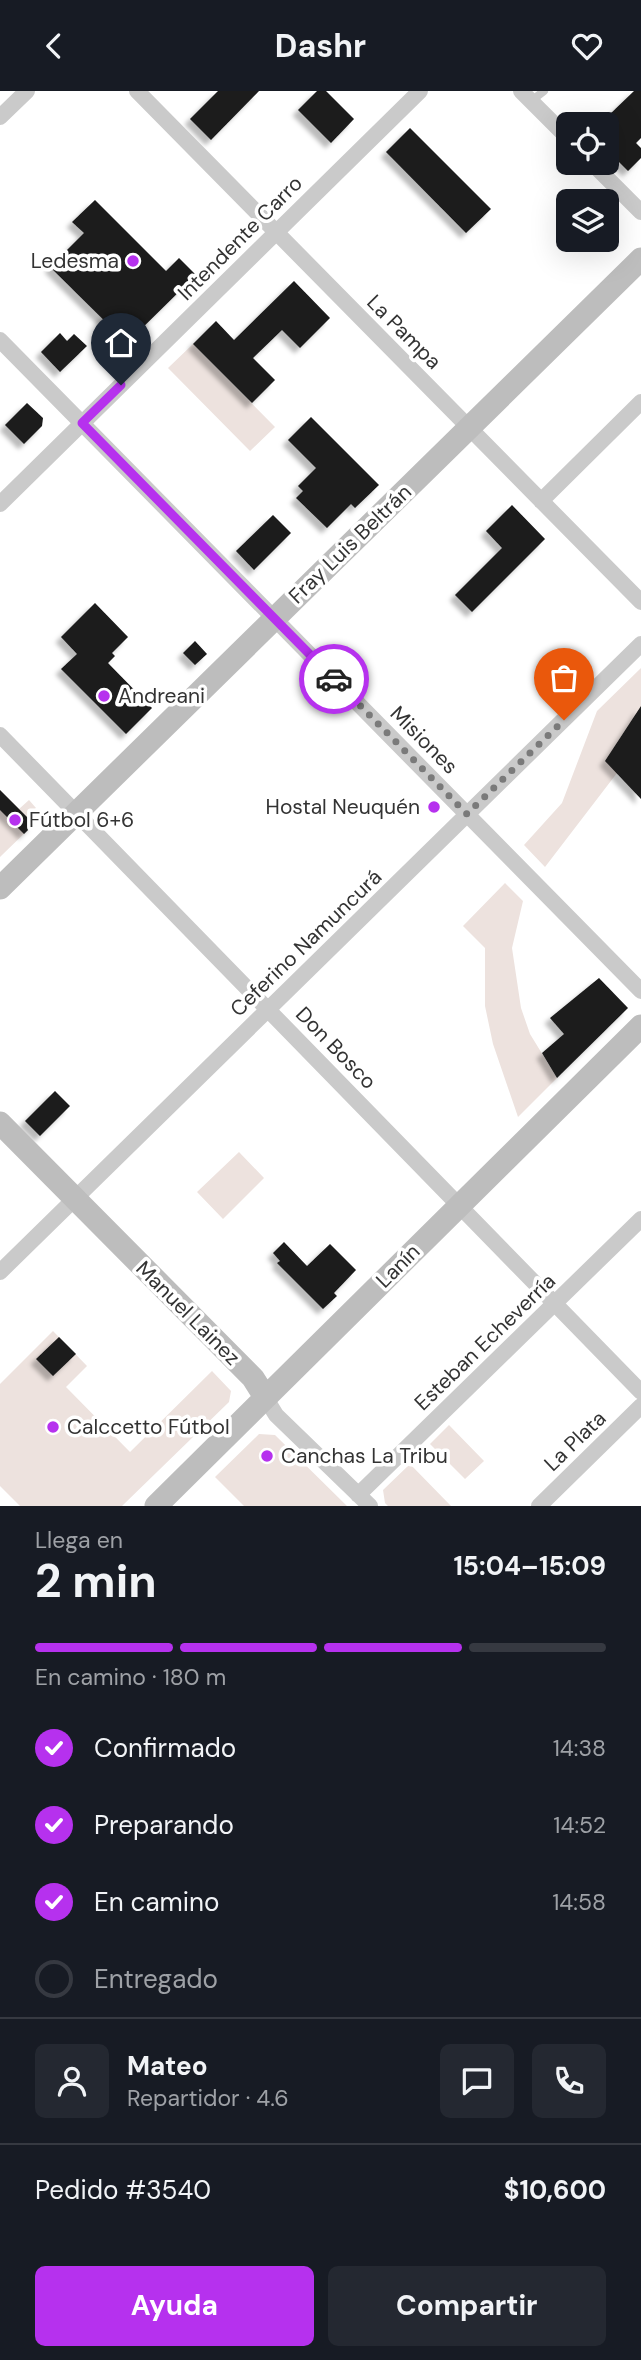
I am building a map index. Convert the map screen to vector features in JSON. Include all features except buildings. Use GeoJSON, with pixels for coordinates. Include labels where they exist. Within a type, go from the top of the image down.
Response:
{"type":"FeatureCollection","features":[{"type":"Feature","properties":{"kind":"street"},"geometry":{"type":"LineString","coordinates":[[0,117],[27,91]]}},
{"type":"Feature","properties":{"kind":"street","name":"La Pampa"},"geometry":{"type":"LineString","coordinates":[[137,91],[641,602]]}},
{"type":"Feature","properties":{"kind":"street","name":"Intendente Carro"},"geometry":{"type":"LineString","coordinates":[[0,504],[420,91]]}},
{"type":"Feature","properties":{"kind":"street"},"geometry":{"type":"LineString","coordinates":[[532,94],[556,123]]}},
{"type":"Feature","properties":{"kind":"street"},"geometry":{"type":"LineString","coordinates":[[604,175],[641,212]]}},
{"type":"Feature","properties":{"kind":"street","name":"Fray Luis Beltrán"},"geometry":{"type":"LineString","coordinates":[[0,888],[641,259]]}},
{"type":"Feature","properties":{"kind":"street","name":"Misiones"},"geometry":{"type":"LineString","coordinates":[[0,340],[641,991]]}},
{"type":"Feature","properties":{"kind":"street"},"geometry":{"type":"LineString","coordinates":[[541,501],[641,402]]}},
{"type":"Feature","properties":{"kind":"street","name":"Ceferino Namuncurá"},"geometry":{"type":"LineString","coordinates":[[0,1272],[641,644]]}},
{"type":"Feature","properties":{"kind":"street","name":"Don Bosco"},"geometry":{"type":"LineString","coordinates":[[0,734],[641,1392]]}},
{"type":"Feature","properties":{"kind":"street","name":"Lanín"},"geometry":{"type":"LineString","coordinates":[[156,1506],[641,1026]]}},
{"type":"Feature","properties":{"kind":"street","name":"Manuel Lainez"},"geometry":{"type":"LineString","coordinates":[[0,1123],[253,1378],[276,1415],[364,1500]]}},
{"type":"Feature","properties":{"kind":"street","name":"Esteban Echeverría"},"geometry":{"type":"LineString","coordinates":[[364,1500],[555,1303],[641,1219]]}},
{"type":"Feature","properties":{"kind":"street","name":"La Plata"},"geometry":{"type":"LineString","coordinates":[[539,1506],[641,1406]]}},
{"type":"Feature","properties":{"kind":"shaded area"},"geometry":{"type":"Polygon","coordinates":[[[193,344],[275,427],[250,451],[168,368],[193,344]]]}},
{"type":"Feature","properties":{"kind":"shaded area"},"geometry":{"type":"Polygon","coordinates":[[[641,668],[641,706],[617,773],[545,867],[524,845],[562,803],[597,711],[641,668]]]}},
{"type":"Feature","properties":{"kind":"shaded area","name":"Fútbol 6+6"},"geometry":{"type":"Polygon","coordinates":[[[0,790],[19,809],[29,800],[36,808],[27,816],[34,824],[0,857],[0,790]]]}},
{"type":"Feature","properties":{"kind":"shaded area"},"geometry":{"type":"Polygon","coordinates":[[[505,883],[523,901],[512,948],[521,1008],[530,1034],[557,1078],[518,1117],[493,1044],[485,1006],[485,948],[463,926],[505,883]]]}},
{"type":"Feature","properties":{"kind":"shaded area"},"geometry":{"type":"Polygon","coordinates":[[[239,1152],[264,1178],[223,1219],[197,1192],[239,1152]]]}},
{"type":"Feature","properties":{"kind":"shaded area","name":"Calccetto Fútbol"},"geometry":{"type":"Polygon","coordinates":[[[53,1331],[87,1366],[66,1387],[130,1452],[212,1371],[231,1391],[229,1402],[122,1506],[20,1506],[0,1486],[0,1384],[53,1331]]]}},
{"type":"Feature","properties":{"kind":"shaded area"},"geometry":{"type":"Polygon","coordinates":[[[449,1425],[484,1461],[465,1479],[430,1444],[449,1425]]]}},
{"type":"Feature","properties":{"kind":"shaded area","name":"Canchas La Tribu"},"geometry":{"type":"Polygon","coordinates":[[[259,1434],[275,1435],[347,1506],[244,1506],[215,1477],[259,1434]]]}},
{"type":"Feature","properties":{"kind":"shaded area"},"geometry":{"type":"Polygon","coordinates":[[[410,1464],[451,1506],[388,1506],[385,1503],[383,1490],[410,1464]]]}},
{"type":"Feature","properties":{"kind":"way so far"},"geometry":{"type":"LineString","coordinates":[[334,679],[467,814],[564,720]]}},
{"type":"Feature","properties":{"kind":"place","name":"Ledesma"},"geometry":{"type":"Point","coordinates":[133,261]}},
{"type":"Feature","properties":{"kind":"place","name":"Andreani"},"geometry":{"type":"Point","coordinates":[104,696]}},
{"type":"Feature","properties":{"kind":"place","name":"Hostal Neuquén"},"geometry":{"type":"Point","coordinates":[434,807]}},
{"type":"Feature","properties":{"kind":"place","name":"Fútbol 6+6"},"geometry":{"type":"Point","coordinates":[15,820]}},
{"type":"Feature","properties":{"kind":"place","name":"Calccetto Fútbol"},"geometry":{"type":"Point","coordinates":[53,1427]}},
{"type":"Feature","properties":{"kind":"place","name":"Canchas La Tribu"},"geometry":{"type":"Point","coordinates":[267,1456]}},
{"type":"Feature","properties":{"kind":"route"},"geometry":{"type":"LineString","coordinates":[[121,385],[82,423],[334,679]]}}]}
